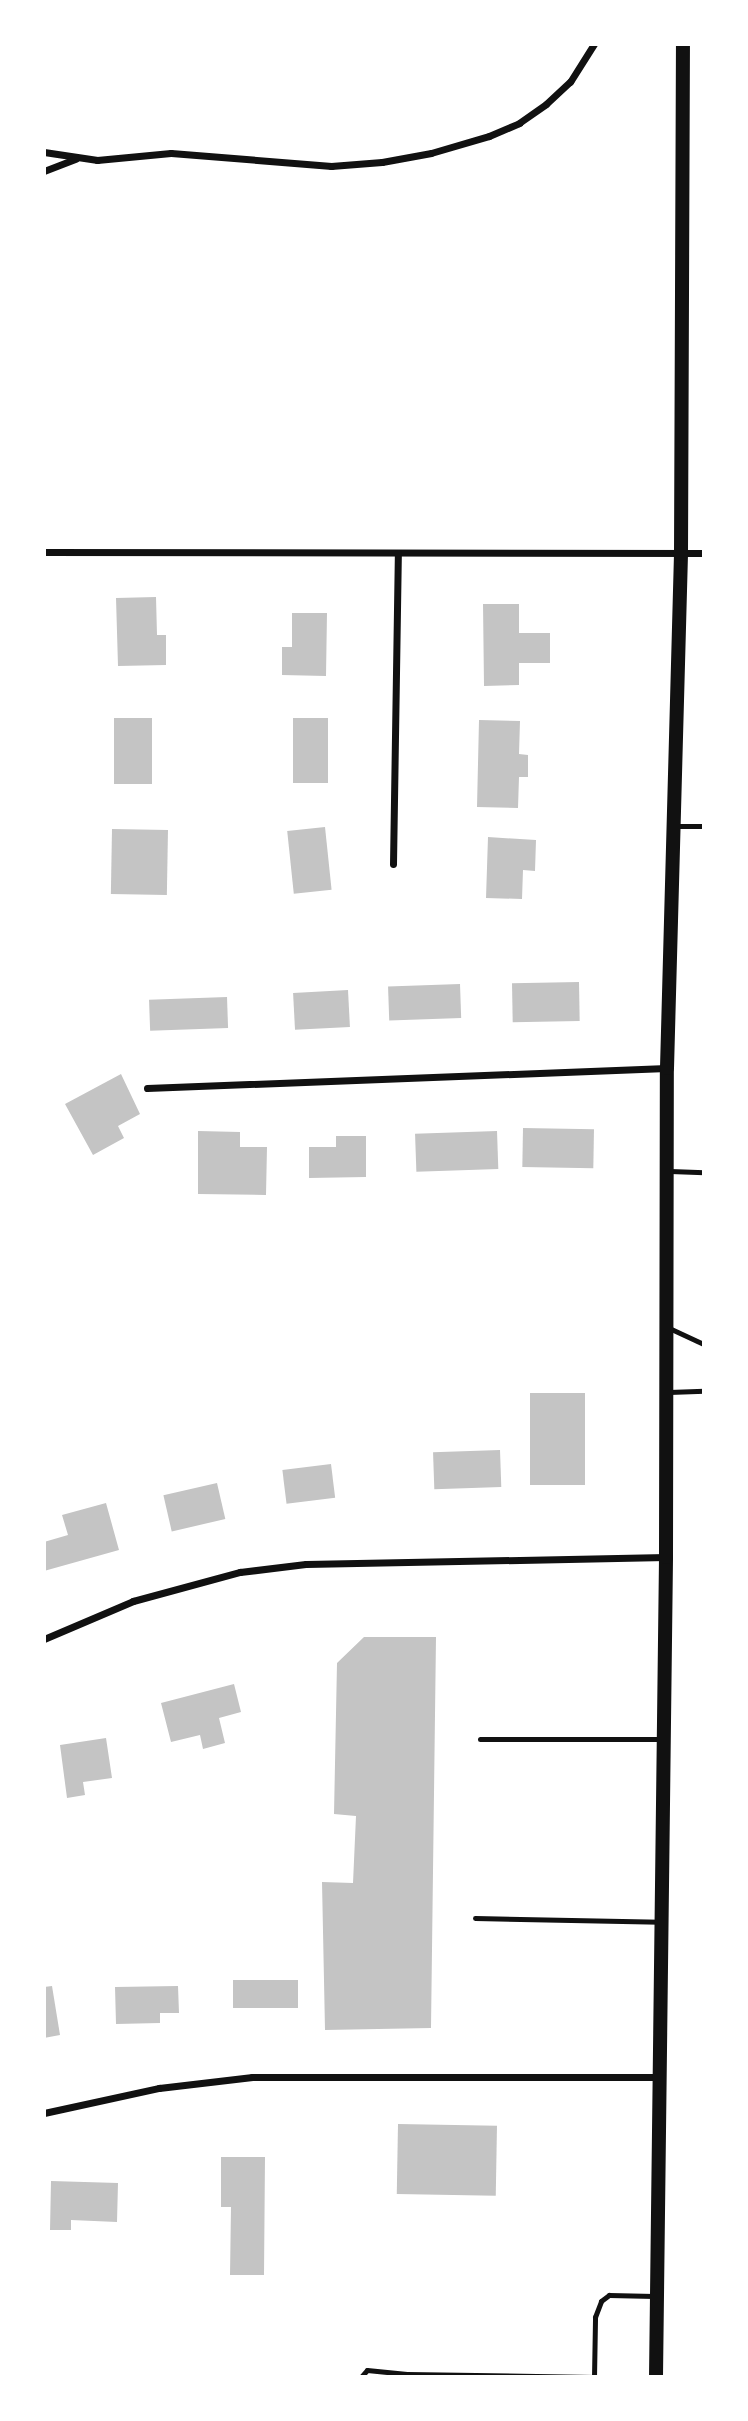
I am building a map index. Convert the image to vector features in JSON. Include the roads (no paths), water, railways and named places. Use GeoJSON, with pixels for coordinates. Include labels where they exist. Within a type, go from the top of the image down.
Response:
{"type":"FeatureCollection","features":[{"type":"Feature","properties":{"kind":"main road"},"geometry":{"type":"LineString","coordinates":[[656,2377],[666,1557],[667,1068],[681,554],[683,44]]}},
{"type":"Feature","properties":{"kind":"street"},"geometry":{"type":"LineString","coordinates":[[44,152],[97,160],[171,153],[331,166],[382,162],[432,153],[489,136],[519,123],[546,104],[569,82],[594,44]]}},
{"type":"Feature","properties":{"kind":"street"},"geometry":{"type":"LineString","coordinates":[[44,171],[79,158]]}},
{"type":"Feature","properties":{"kind":"street"},"geometry":{"type":"LineString","coordinates":[[44,552],[704,554]]}},
{"type":"Feature","properties":{"kind":"street"},"geometry":{"type":"LineString","coordinates":[[393,864],[398,553]]}},
{"type":"Feature","properties":{"kind":"street"},"geometry":{"type":"LineString","coordinates":[[147,1088],[667,1068]]}},
{"type":"Feature","properties":{"kind":"street"},"geometry":{"type":"LineString","coordinates":[[44,1639],[133,1601],[240,1572],[306,1564],[666,1557]]}},
{"type":"Feature","properties":{"kind":"street"},"geometry":{"type":"LineString","coordinates":[[44,2113],[159,2088],[253,2077],[659,2077]]}},
{"type":"Feature","properties":{"kind":"lane"},"geometry":{"type":"LineString","coordinates":[[673,826],[704,826]]}},
{"type":"Feature","properties":{"kind":"lane"},"geometry":{"type":"LineString","coordinates":[[667,1171],[704,1172]]}},
{"type":"Feature","properties":{"kind":"lane"},"geometry":{"type":"LineString","coordinates":[[667,1327],[704,1344]]}},
{"type":"Feature","properties":{"kind":"lane"},"geometry":{"type":"LineString","coordinates":[[666,1393],[704,1391]]}},
{"type":"Feature","properties":{"kind":"lane"},"geometry":{"type":"LineString","coordinates":[[480,1739],[664,1739]]}},
{"type":"Feature","properties":{"kind":"lane"},"geometry":{"type":"LineString","coordinates":[[475,1918],[660,1922]]}},
{"type":"Feature","properties":{"kind":"lane"},"geometry":{"type":"LineString","coordinates":[[361,2377],[367,2370],[407,2374],[594,2377],[595,2317],[601,2301],[608,2295],[657,2296]]}}]}
